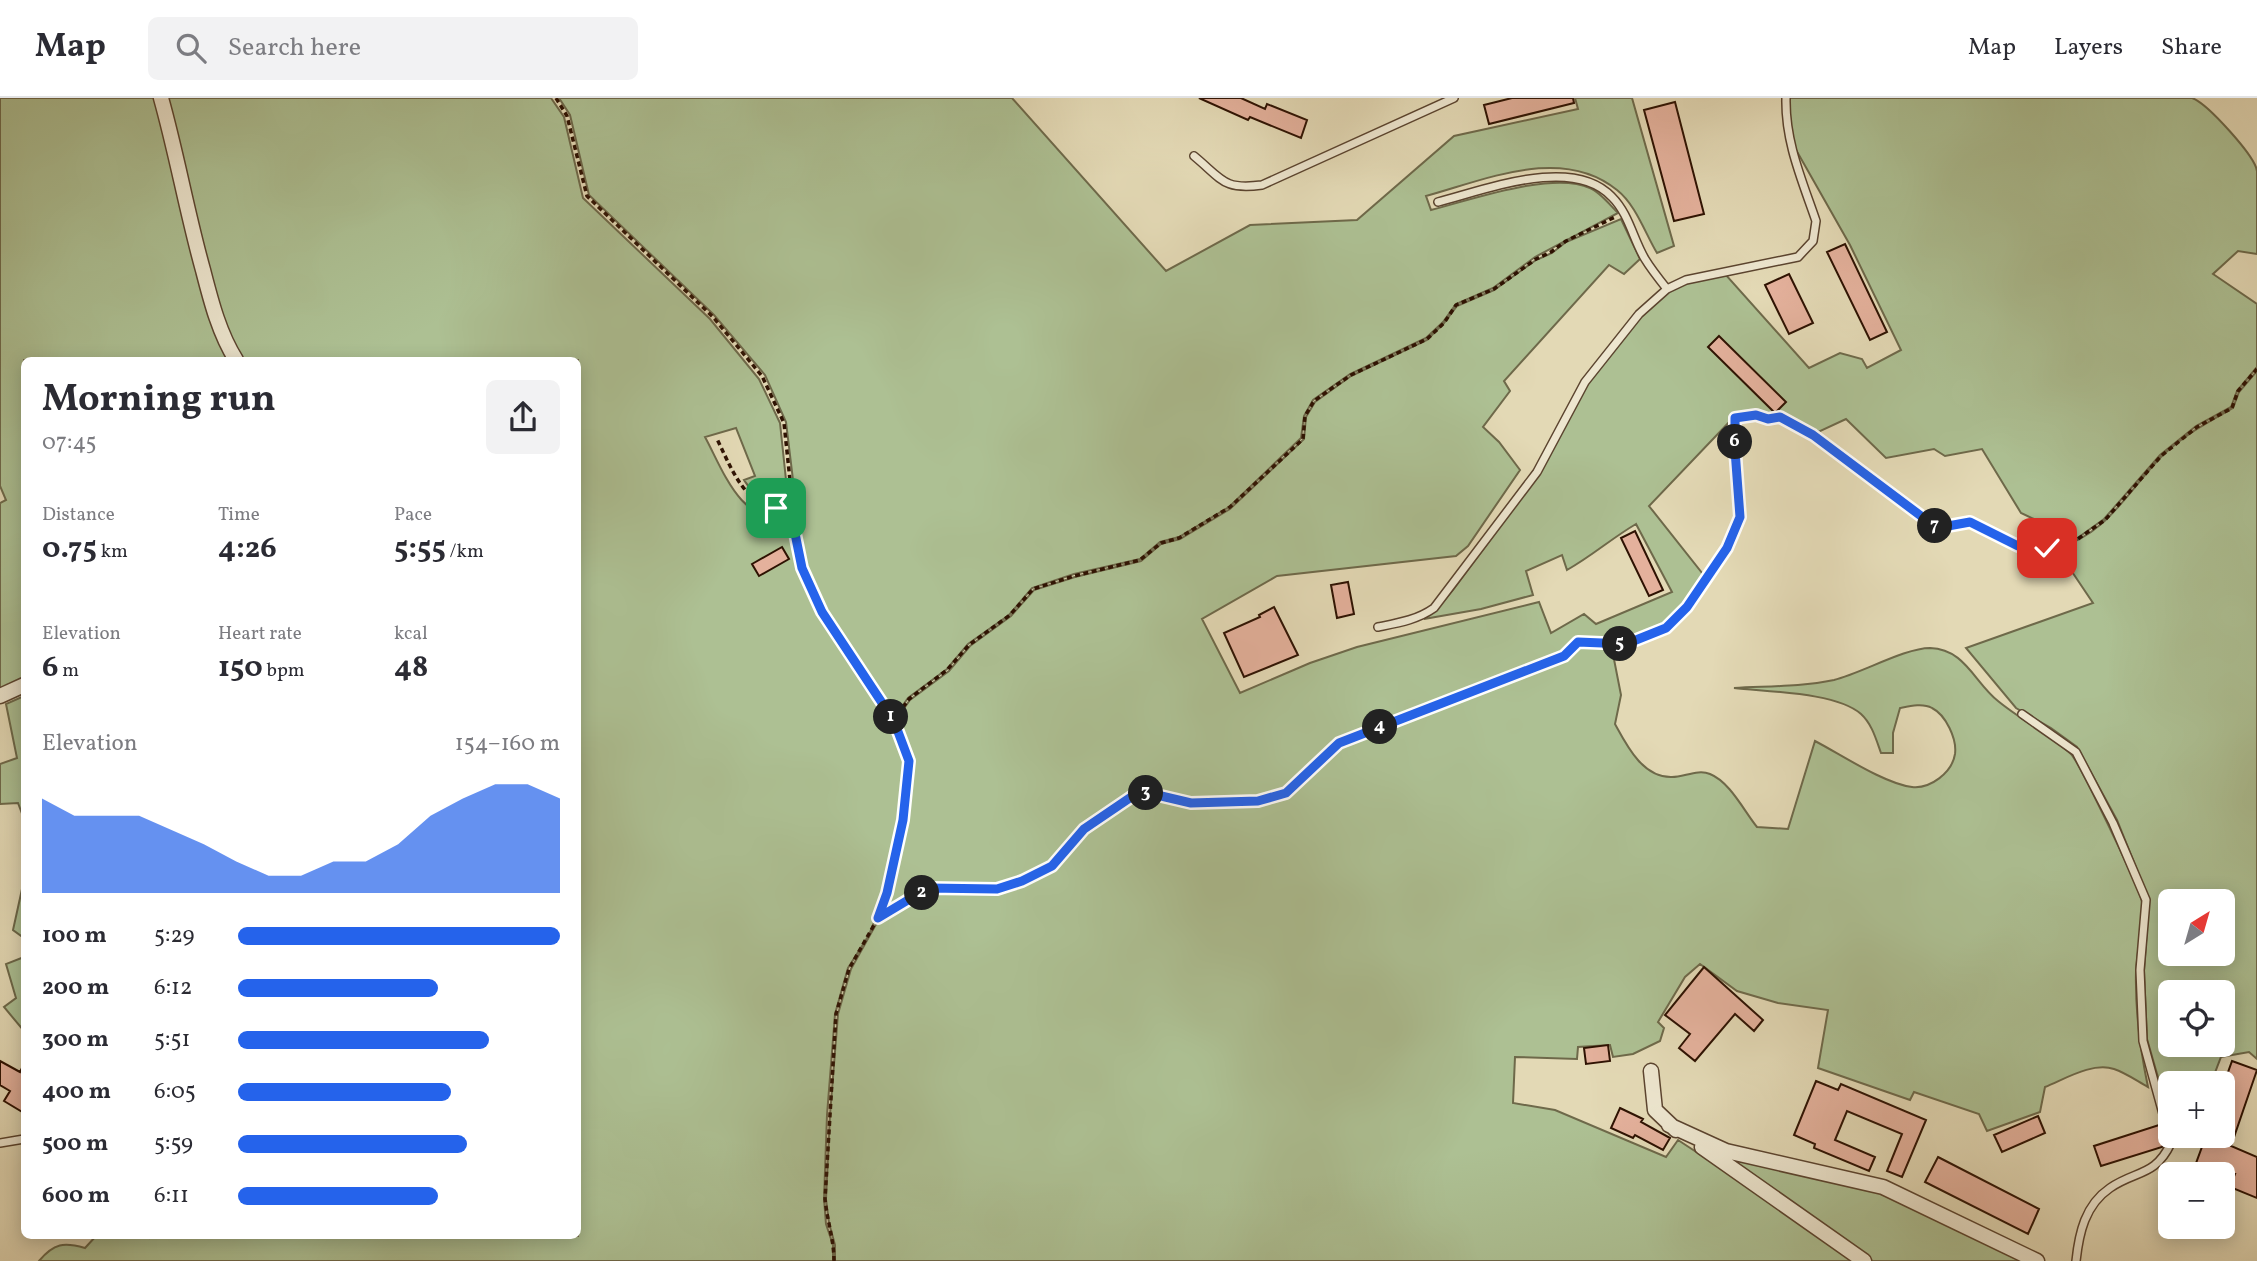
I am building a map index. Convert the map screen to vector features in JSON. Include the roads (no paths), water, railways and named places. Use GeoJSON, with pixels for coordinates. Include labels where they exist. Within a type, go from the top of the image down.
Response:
{"type":"FeatureCollection","features":[{"type":"Feature","properties":{"kind":"street"},"geometry":{"type":"LineString","coordinates":[[161,98],[174,144],[186,209],[217,321],[235,357]]}},
{"type":"Feature","properties":{"kind":"street"},"geometry":{"type":"LineString","coordinates":[[0,696],[21,686]]}},
{"type":"Feature","properties":{"kind":"street"},"geometry":{"type":"LineString","coordinates":[[1651,1071],[1655,1110],[1669,1125],[1864,1261]]}},
{"type":"Feature","properties":{"kind":"street"},"geometry":{"type":"LineString","coordinates":[[1669,1125],[1726,1151],[1883,1187],[2037,1261]]}},
{"type":"Feature","properties":{"kind":"lane"},"geometry":{"type":"LineString","coordinates":[[1194,156],[1228,185],[1241,187],[1262,184],[1454,98]]}},
{"type":"Feature","properties":{"kind":"lane"},"geometry":{"type":"LineString","coordinates":[[1378,627],[1423,616],[1434,608],[1537,472],[1585,382],[1639,314],[1667,289],[1686,280],[1798,257],[1813,241],[1816,221],[1789,141],[1785,120],[1786,98]]}},
{"type":"Feature","properties":{"kind":"lane"},"geometry":{"type":"LineString","coordinates":[[1438,202],[1534,178],[1568,177],[1593,183],[1611,196],[1624,213],[1644,258],[1667,289]]}},
{"type":"Feature","properties":{"kind":"lane"},"geometry":{"type":"LineString","coordinates":[[2022,714],[2076,752],[2113,823],[2146,900],[2140,970],[2143,1041],[2171,1143],[2164,1156],[2151,1170],[2110,1188],[2095,1203],[2079,1234],[2076,1261]]}},
{"type":"Feature","properties":{"kind":"lane"},"geometry":{"type":"LineString","coordinates":[[0,1143],[21,1140]]}}]}
